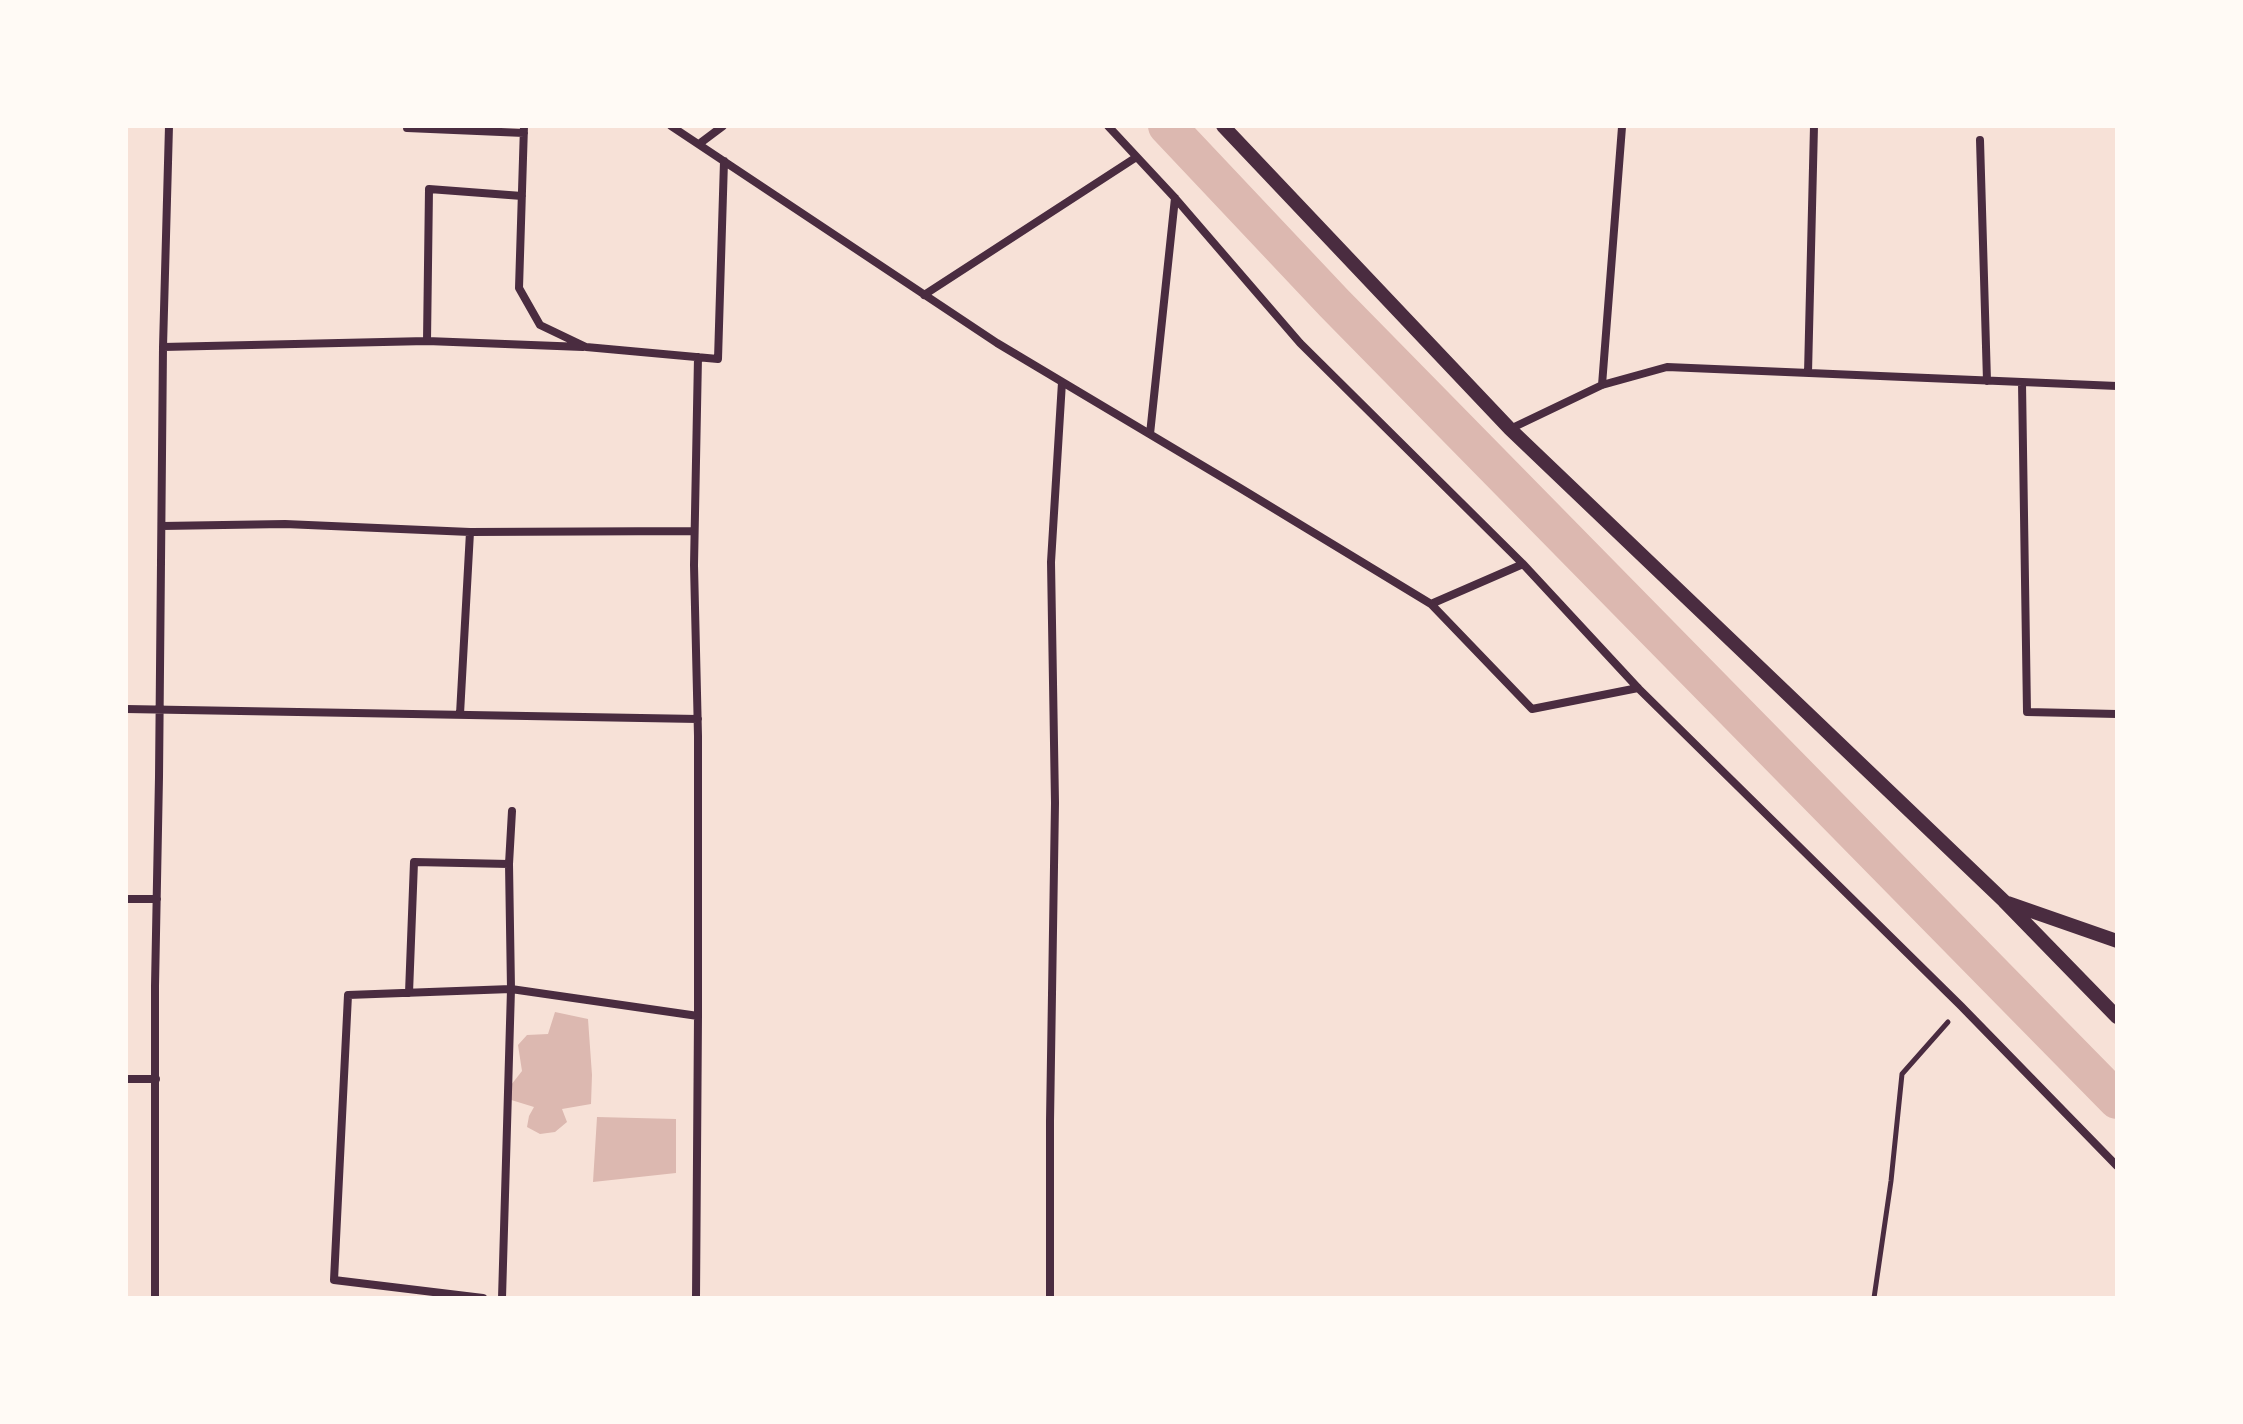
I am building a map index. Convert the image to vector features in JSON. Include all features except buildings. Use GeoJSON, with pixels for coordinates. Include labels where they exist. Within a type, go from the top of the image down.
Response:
{"type":"FeatureCollection","features":[{"type":"Feature","properties":{"kind":"street"},"geometry":{"type":"LineString","coordinates":[[155,1298],[163,347],[169,126]]}},
{"type":"Feature","properties":{"kind":"street"},"geometry":{"type":"LineString","coordinates":[[407,126],[524,130],[519,288],[540,325],[586,347]]}},
{"type":"Feature","properties":{"kind":"street"},"geometry":{"type":"LineString","coordinates":[[671,126],[997,343],[1431,604],[1532,709],[1638,688]]}},
{"type":"Feature","properties":{"kind":"street"},"geometry":{"type":"LineString","coordinates":[[699,144],[723,126]]}},
{"type":"Feature","properties":{"kind":"street"},"geometry":{"type":"LineString","coordinates":[[1108,126],[1175,198],[1300,343],[1523,564],[1638,688],[1961,1006],[2117,1166]]}},
{"type":"Feature","properties":{"kind":"street"},"geometry":{"type":"LineString","coordinates":[[1223,126],[1510,429],[2004,901],[2117,1017]]}},
{"type":"Feature","properties":{"kind":"street"},"geometry":{"type":"LineString","coordinates":[[1808,373],[1814,126]]}},
{"type":"Feature","properties":{"kind":"street"},"geometry":{"type":"LineString","coordinates":[[1602,385],[1622,127]]}},
{"type":"Feature","properties":{"kind":"street"},"geometry":{"type":"LineString","coordinates":[[1980,140],[1987,381]]}},
{"type":"Feature","properties":{"kind":"street"},"geometry":{"type":"LineString","coordinates":[[924,295],[1135,158]]}},
{"type":"Feature","properties":{"kind":"street"},"geometry":{"type":"LineString","coordinates":[[163,347],[427,341],[586,347],[718,359],[724,161]]}},
{"type":"Feature","properties":{"kind":"street"},"geometry":{"type":"LineString","coordinates":[[427,341],[429,189],[522,196]]}},
{"type":"Feature","properties":{"kind":"street"},"geometry":{"type":"LineString","coordinates":[[1150,434],[1175,198]]}},
{"type":"Feature","properties":{"kind":"street"},"geometry":{"type":"LineString","coordinates":[[696,1298],[698,719],[694,531],[698,357]]}},
{"type":"Feature","properties":{"kind":"street"},"geometry":{"type":"LineString","coordinates":[[1510,429],[1602,385],[1667,367],[2117,386]]}},
{"type":"Feature","properties":{"kind":"street"},"geometry":{"type":"LineString","coordinates":[[1050,1298],[1055,803],[1051,562],[1062,382]]}},
{"type":"Feature","properties":{"kind":"street"},"geometry":{"type":"LineString","coordinates":[[2022,383],[2027,712],[2117,714]]}},
{"type":"Feature","properties":{"kind":"street"},"geometry":{"type":"LineString","coordinates":[[162,526],[285,524],[470,532],[694,531]]}},
{"type":"Feature","properties":{"kind":"street"},"geometry":{"type":"LineString","coordinates":[[460,714],[470,532]]}},
{"type":"Feature","properties":{"kind":"street"},"geometry":{"type":"LineString","coordinates":[[1431,604],[1523,564]]}},
{"type":"Feature","properties":{"kind":"street"},"geometry":{"type":"LineString","coordinates":[[126,709],[698,719]]}},
{"type":"Feature","properties":{"kind":"street"},"geometry":{"type":"LineString","coordinates":[[502,1298],[511,989],[509,864],[512,811]]}},
{"type":"Feature","properties":{"kind":"street"},"geometry":{"type":"LineString","coordinates":[[409,993],[414,862],[509,864]]}},
{"type":"Feature","properties":{"kind":"street"},"geometry":{"type":"LineString","coordinates":[[126,899],[157,899]]}},
{"type":"Feature","properties":{"kind":"street"},"geometry":{"type":"LineString","coordinates":[[2004,901],[2117,941]]}},
{"type":"Feature","properties":{"kind":"street"},"geometry":{"type":"LineString","coordinates":[[483,1298],[334,1280],[348,995],[511,989],[698,1016]]}},
{"type":"Feature","properties":{"kind":"street"},"geometry":{"type":"LineString","coordinates":[[126,1079],[156,1079]]}},
{"type":"Feature","properties":{"kind":"path"},"geometry":{"type":"LineString","coordinates":[[1874,1298],[1902,1074],[1961,1006]]}},
{"type":"Feature","properties":{"kind":"shaded area"},"geometry":{"type":"Polygon","coordinates":[[[555,1012],[588,1019],[591,1104],[562,1109],[567,1122],[555,1132],[540,1134],[527,1127],[534,1107],[508,1099],[511,1085],[522,1071],[518,1045],[527,1035],[548,1034],[555,1012]]]}},
{"type":"Feature","properties":{"kind":"shaded area"},"geometry":{"type":"Polygon","coordinates":[[[597,1117],[676,1119],[676,1173],[593,1182],[597,1117]]]}},
{"type":"Feature","properties":{"kind":"waterway"},"geometry":{"type":"LineString","coordinates":[[1167,126],[1334,303],[2117,1100]]}}]}
